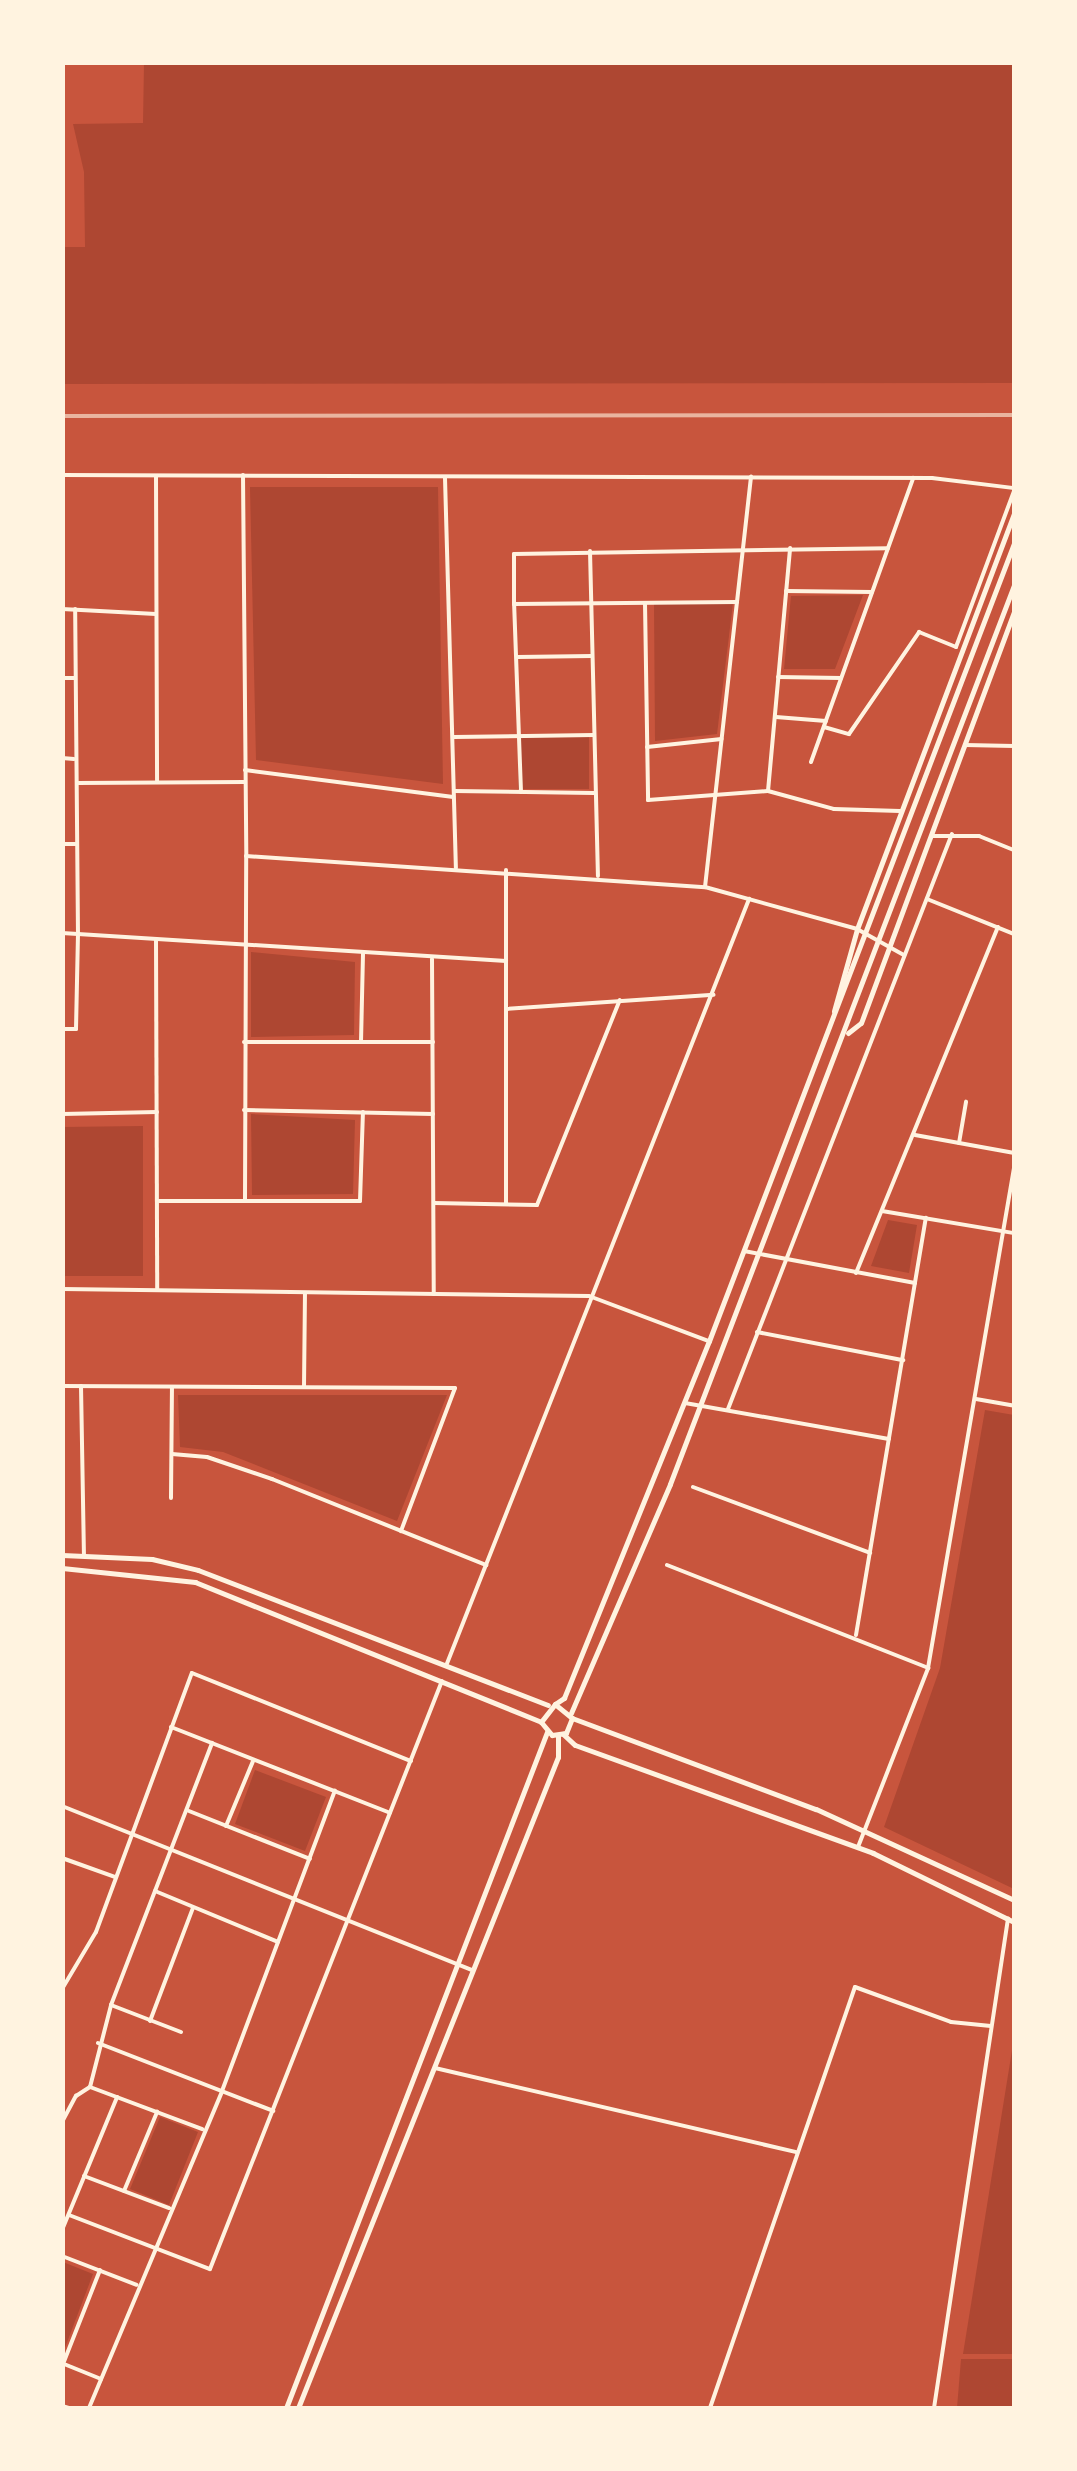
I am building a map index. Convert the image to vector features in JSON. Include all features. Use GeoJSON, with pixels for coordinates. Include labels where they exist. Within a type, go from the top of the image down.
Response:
{"type":"FeatureCollection","features":[{"type":"Feature","properties":{"kind":"street"},"geometry":{"type":"LineString","coordinates":[[62,475],[913,478],[1014,490],[956,647],[919,632],[848,734],[825,724],[775,717]]}},
{"type":"Feature","properties":{"kind":"street"},"geometry":{"type":"LineString","coordinates":[[156,475],[157,782]]}},
{"type":"Feature","properties":{"kind":"street"},"geometry":{"type":"LineString","coordinates":[[242,476],[245,1202]]}},
{"type":"Feature","properties":{"kind":"street"},"geometry":{"type":"LineString","coordinates":[[446,476],[456,868]]}},
{"type":"Feature","properties":{"kind":"street"},"geometry":{"type":"LineString","coordinates":[[705,887],[752,477]]}},
{"type":"Feature","properties":{"kind":"street"},"geometry":{"type":"LineString","coordinates":[[812,762],[913,478]]}},
{"type":"Feature","properties":{"kind":"street"},"geometry":{"type":"LineString","coordinates":[[833,1019],[857,929],[1014,512]]}},
{"type":"Feature","properties":{"kind":"street"},"geometry":{"type":"LineString","coordinates":[[541,1722],[552,1705],[564,1698],[709,1341],[1014,543]]}},
{"type":"Feature","properties":{"kind":"street"},"geometry":{"type":"LineString","coordinates":[[521,792],[514,554],[590,548],[888,548]]}},
{"type":"Feature","properties":{"kind":"street"},"geometry":{"type":"LineString","coordinates":[[590,548],[598,876]]}},
{"type":"Feature","properties":{"kind":"street"},"geometry":{"type":"LineString","coordinates":[[768,791],[790,548]]}},
{"type":"Feature","properties":{"kind":"street"},"geometry":{"type":"LineString","coordinates":[[298,2408],[558,1757],[560,1735],[572,1715],[698,1407],[846,1035],[1014,585]]}},
{"type":"Feature","properties":{"kind":"street"},"geometry":{"type":"LineString","coordinates":[[786,591],[872,592]]}},
{"type":"Feature","properties":{"kind":"street"},"geometry":{"type":"LineString","coordinates":[[514,604],[737,602]]}},
{"type":"Feature","properties":{"kind":"street"},"geometry":{"type":"LineString","coordinates":[[645,603],[648,800],[768,791],[834,808],[903,812]]}},
{"type":"Feature","properties":{"kind":"street"},"geometry":{"type":"LineString","coordinates":[[846,1035],[861,1023],[1014,616],[980,608]]}},
{"type":"Feature","properties":{"kind":"street"},"geometry":{"type":"LineString","coordinates":[[62,609],[156,614]]}},
{"type":"Feature","properties":{"kind":"street"},"geometry":{"type":"LineString","coordinates":[[62,1029],[76,1029],[75,609]]}},
{"type":"Feature","properties":{"kind":"street"},"geometry":{"type":"LineString","coordinates":[[968,637],[1014,644]]}},
{"type":"Feature","properties":{"kind":"street"},"geometry":{"type":"LineString","coordinates":[[516,657],[592,656]]}},
{"type":"Feature","properties":{"kind":"street"},"geometry":{"type":"LineString","coordinates":[[778,677],[842,678]]}},
{"type":"Feature","properties":{"kind":"street"},"geometry":{"type":"LineString","coordinates":[[62,678],[74,678]]}},
{"type":"Feature","properties":{"kind":"street"},"geometry":{"type":"LineString","coordinates":[[453,738],[594,735]]}},
{"type":"Feature","properties":{"kind":"street"},"geometry":{"type":"LineString","coordinates":[[647,747],[722,739]]}},
{"type":"Feature","properties":{"kind":"street"},"geometry":{"type":"LineString","coordinates":[[965,745],[1014,746]]}},
{"type":"Feature","properties":{"kind":"street"},"geometry":{"type":"LineString","coordinates":[[62,758],[74,759]]}},
{"type":"Feature","properties":{"kind":"street"},"geometry":{"type":"LineString","coordinates":[[245,770],[454,794],[596,793]]}},
{"type":"Feature","properties":{"kind":"street"},"geometry":{"type":"LineString","coordinates":[[78,784],[245,782]]}},
{"type":"Feature","properties":{"kind":"street"},"geometry":{"type":"LineString","coordinates":[[931,836],[952,834],[1014,850]]}},
{"type":"Feature","properties":{"kind":"street"},"geometry":{"type":"LineString","coordinates":[[728,1409],[952,834]]}},
{"type":"Feature","properties":{"kind":"street"},"geometry":{"type":"LineString","coordinates":[[62,844],[76,844]]}},
{"type":"Feature","properties":{"kind":"street"},"geometry":{"type":"LineString","coordinates":[[246,856],[598,876],[705,887],[857,929],[904,955]]}},
{"type":"Feature","properties":{"kind":"street"},"geometry":{"type":"LineString","coordinates":[[506,870],[506,1204]]}},
{"type":"Feature","properties":{"kind":"street"},"geometry":{"type":"LineString","coordinates":[[446,1666],[596,1299],[749,899]]}},
{"type":"Feature","properties":{"kind":"street"},"geometry":{"type":"LineString","coordinates":[[926,899],[1014,934]]}},
{"type":"Feature","properties":{"kind":"street"},"geometry":{"type":"LineString","coordinates":[[856,1273],[998,927]]}},
{"type":"Feature","properties":{"kind":"street"},"geometry":{"type":"LineString","coordinates":[[62,933],[506,961]]}},
{"type":"Feature","properties":{"kind":"street"},"geometry":{"type":"LineString","coordinates":[[156,940],[157,1291]]}},
{"type":"Feature","properties":{"kind":"street"},"geometry":{"type":"LineString","coordinates":[[361,1042],[363,953]]}},
{"type":"Feature","properties":{"kind":"street"},"geometry":{"type":"LineString","coordinates":[[432,958],[434,1294]]}},
{"type":"Feature","properties":{"kind":"street"},"geometry":{"type":"LineString","coordinates":[[506,1009],[714,996]]}},
{"type":"Feature","properties":{"kind":"street"},"geometry":{"type":"LineString","coordinates":[[434,1203],[537,1206],[620,1000]]}},
{"type":"Feature","properties":{"kind":"street"},"geometry":{"type":"LineString","coordinates":[[244,1042],[433,1042]]}},
{"type":"Feature","properties":{"kind":"street"},"geometry":{"type":"LineString","coordinates":[[959,1143],[966,1102]]}},
{"type":"Feature","properties":{"kind":"street"},"geometry":{"type":"LineString","coordinates":[[244,1110],[433,1114]]}},
{"type":"Feature","properties":{"kind":"street"},"geometry":{"type":"LineString","coordinates":[[62,1114],[156,1112]]}},
{"type":"Feature","properties":{"kind":"street"},"geometry":{"type":"LineString","coordinates":[[157,1201],[360,1202],[363,1112]]}},
{"type":"Feature","properties":{"kind":"street"},"geometry":{"type":"LineString","coordinates":[[914,1135],[1014,1152]]}},
{"type":"Feature","properties":{"kind":"street"},"geometry":{"type":"LineString","coordinates":[[858,1847],[928,1668],[1014,1168]]}},
{"type":"Feature","properties":{"kind":"street"},"geometry":{"type":"LineString","coordinates":[[882,1211],[1014,1233]]}},
{"type":"Feature","properties":{"kind":"street"},"geometry":{"type":"LineString","coordinates":[[856,1636],[926,1218]]}},
{"type":"Feature","properties":{"kind":"street"},"geometry":{"type":"LineString","coordinates":[[744,1251],[915,1283]]}},
{"type":"Feature","properties":{"kind":"street"},"geometry":{"type":"LineString","coordinates":[[62,1289],[596,1299],[709,1341]]}},
{"type":"Feature","properties":{"kind":"street"},"geometry":{"type":"LineString","coordinates":[[304,1387],[305,1293]]}},
{"type":"Feature","properties":{"kind":"street"},"geometry":{"type":"LineString","coordinates":[[756,1332],[903,1360]]}},
{"type":"Feature","properties":{"kind":"street"},"geometry":{"type":"LineString","coordinates":[[62,1386],[455,1388],[401,1530]]}},
{"type":"Feature","properties":{"kind":"street"},"geometry":{"type":"LineString","coordinates":[[81,1386],[84,1554]]}},
{"type":"Feature","properties":{"kind":"street"},"geometry":{"type":"LineString","coordinates":[[172,1386],[172,1498]]}},
{"type":"Feature","properties":{"kind":"street"},"geometry":{"type":"LineString","coordinates":[[976,1399],[1014,1406]]}},
{"type":"Feature","properties":{"kind":"street"},"geometry":{"type":"LineString","coordinates":[[684,1403],[889,1439]]}},
{"type":"Feature","properties":{"kind":"street"},"geometry":{"type":"LineString","coordinates":[[172,1454],[207,1457],[486,1565]]}},
{"type":"Feature","properties":{"kind":"street"},"geometry":{"type":"LineString","coordinates":[[693,1487],[870,1553]]}},
{"type":"Feature","properties":{"kind":"street"},"geometry":{"type":"LineString","coordinates":[[62,1555],[133,1557],[198,1570],[552,1705],[866,1831],[1014,1900]]}},
{"type":"Feature","properties":{"kind":"street"},"geometry":{"type":"LineString","coordinates":[[132,1572],[133,1557]]}},
{"type":"Feature","properties":{"kind":"street"},"geometry":{"type":"LineString","coordinates":[[668,1565],[856,1636],[928,1668]]}},
{"type":"Feature","properties":{"kind":"street"},"geometry":{"type":"LineString","coordinates":[[62,1568],[132,1572],[195,1582],[541,1722],[547,1732],[575,1744],[858,1847],[1011,1921],[991,2026],[934,2408]]}},
{"type":"Feature","properties":{"kind":"street"},"geometry":{"type":"LineString","coordinates":[[62,1989],[96,1932],[192,1673],[411,1760]]}},
{"type":"Feature","properties":{"kind":"street"},"geometry":{"type":"LineString","coordinates":[[68,2215],[210,2269],[442,1681]]}},
{"type":"Feature","properties":{"kind":"street"},"geometry":{"type":"LineString","coordinates":[[171,1727],[390,1813]]}},
{"type":"Feature","properties":{"kind":"street"},"geometry":{"type":"LineString","coordinates":[[286,2408],[460,1966],[547,1732]]}},
{"type":"Feature","properties":{"kind":"street"},"geometry":{"type":"LineString","coordinates":[[62,2122],[76,2096],[90,2087],[110,2005],[212,1743]]}},
{"type":"Feature","properties":{"kind":"street"},"geometry":{"type":"LineString","coordinates":[[226,1826],[253,1759]]}},
{"type":"Feature","properties":{"kind":"street"},"geometry":{"type":"LineString","coordinates":[[89,2408],[222,2091],[335,1792]]}},
{"type":"Feature","properties":{"kind":"street"},"geometry":{"type":"LineString","coordinates":[[62,1806],[473,1970]]}},
{"type":"Feature","properties":{"kind":"street"},"geometry":{"type":"LineString","coordinates":[[186,1810],[310,1859]]}},
{"type":"Feature","properties":{"kind":"street"},"geometry":{"type":"LineString","coordinates":[[62,1858],[115,1877]]}},
{"type":"Feature","properties":{"kind":"street"},"geometry":{"type":"LineString","coordinates":[[155,1891],[278,1942]]}},
{"type":"Feature","properties":{"kind":"street"},"geometry":{"type":"LineString","coordinates":[[150,2020],[194,1907]]}},
{"type":"Feature","properties":{"kind":"street"},"geometry":{"type":"LineString","coordinates":[[710,2408],[855,1987],[951,2022],[991,2026]]}},
{"type":"Feature","properties":{"kind":"street"},"geometry":{"type":"LineString","coordinates":[[110,2005],[181,2032]]}},
{"type":"Feature","properties":{"kind":"street"},"geometry":{"type":"LineString","coordinates":[[98,2043],[273,2111]]}},
{"type":"Feature","properties":{"kind":"street"},"geometry":{"type":"LineString","coordinates":[[436,2068],[796,2152]]}},
{"type":"Feature","properties":{"kind":"street"},"geometry":{"type":"LineString","coordinates":[[90,2087],[204,2129]]}},
{"type":"Feature","properties":{"kind":"street"},"geometry":{"type":"LineString","coordinates":[[62,2230],[117,2098]]}},
{"type":"Feature","properties":{"kind":"street"},"geometry":{"type":"LineString","coordinates":[[124,2191],[157,2112]]}},
{"type":"Feature","properties":{"kind":"street"},"geometry":{"type":"LineString","coordinates":[[84,2176],[171,2209]]}},
{"type":"Feature","properties":{"kind":"street"},"geometry":{"type":"LineString","coordinates":[[62,2256],[139,2285]]}},
{"type":"Feature","properties":{"kind":"street"},"geometry":{"type":"LineString","coordinates":[[100,2270],[63,2364],[101,2379]]}},
{"type":"Feature","properties":{"kind":"street"},"geometry":{"type":"LineString","coordinates":[[297,2379],[308,2384]]}},
{"type":"Feature","properties":{"kind":"shaded area"},"geometry":{"type":"Polygon","coordinates":[[[144,63],[1014,63],[1014,383],[63,384],[63,247],[85,247],[84,172],[73,124],[143,123],[144,63]]]}},
{"type":"Feature","properties":{"kind":"shaded area"},"geometry":{"type":"Polygon","coordinates":[[[250,487],[438,487],[443,784],[256,760],[250,487]]]}},
{"type":"Feature","properties":{"kind":"shaded area"},"geometry":{"type":"Polygon","coordinates":[[[863,595],[835,669],[784,669],[791,596],[863,595]]]}},
{"type":"Feature","properties":{"kind":"shaded area"},"geometry":{"type":"Polygon","coordinates":[[[733,603],[717,734],[655,741],[654,604],[733,603]]]}},
{"type":"Feature","properties":{"kind":"shaded area"},"geometry":{"type":"Polygon","coordinates":[[[518,737],[589,737],[589,789],[518,789],[518,737]]]}},
{"type":"Feature","properties":{"kind":"shaded area"},"geometry":{"type":"Polygon","coordinates":[[[251,952],[355,962],[354,1035],[251,1037],[251,952]]]}},
{"type":"Feature","properties":{"kind":"shaded area"},"geometry":{"type":"Polygon","coordinates":[[[251,1114],[355,1120],[353,1194],[252,1195],[251,1114]]]}},
{"type":"Feature","properties":{"kind":"shaded area"},"geometry":{"type":"Polygon","coordinates":[[[143,1126],[143,1276],[63,1276],[63,1127],[143,1126]]]}},
{"type":"Feature","properties":{"kind":"shaded area"},"geometry":{"type":"Polygon","coordinates":[[[888,1220],[917,1225],[909,1273],[871,1266],[888,1220]]]}},
{"type":"Feature","properties":{"kind":"shaded area"},"geometry":{"type":"Polygon","coordinates":[[[178,1395],[447,1395],[397,1521],[223,1452],[180,1447],[178,1395]]]}},
{"type":"Feature","properties":{"kind":"shaded area"},"geometry":{"type":"Polygon","coordinates":[[[985,1410],[1014,1415],[1014,1889],[884,1827],[940,1668],[985,1410]]]}},
{"type":"Feature","properties":{"kind":"shaded area"},"geometry":{"type":"Polygon","coordinates":[[[255,1770],[326,1797],[305,1851],[235,1824],[255,1770]]]}},
{"type":"Feature","properties":{"kind":"shaded area"},"geometry":{"type":"Polygon","coordinates":[[[1014,2038],[1014,2354],[963,2354],[1014,2038]]]}},
{"type":"Feature","properties":{"kind":"shaded area"},"geometry":{"type":"Polygon","coordinates":[[[160,2117],[198,2132],[169,2205],[130,2189],[160,2117]]]}},
{"type":"Feature","properties":{"kind":"shaded area"},"geometry":{"type":"Polygon","coordinates":[[[63,2262],[93,2274],[63,2353],[63,2262]]]}},
{"type":"Feature","properties":{"kind":"shaded area"},"geometry":{"type":"Polygon","coordinates":[[[961,2359],[1014,2359],[1014,2408],[957,2408],[961,2359]]]}},
{"type":"Feature","properties":{"kind":"railway"},"geometry":{"type":"LineString","coordinates":[[62,416],[1014,415]]}}]}
